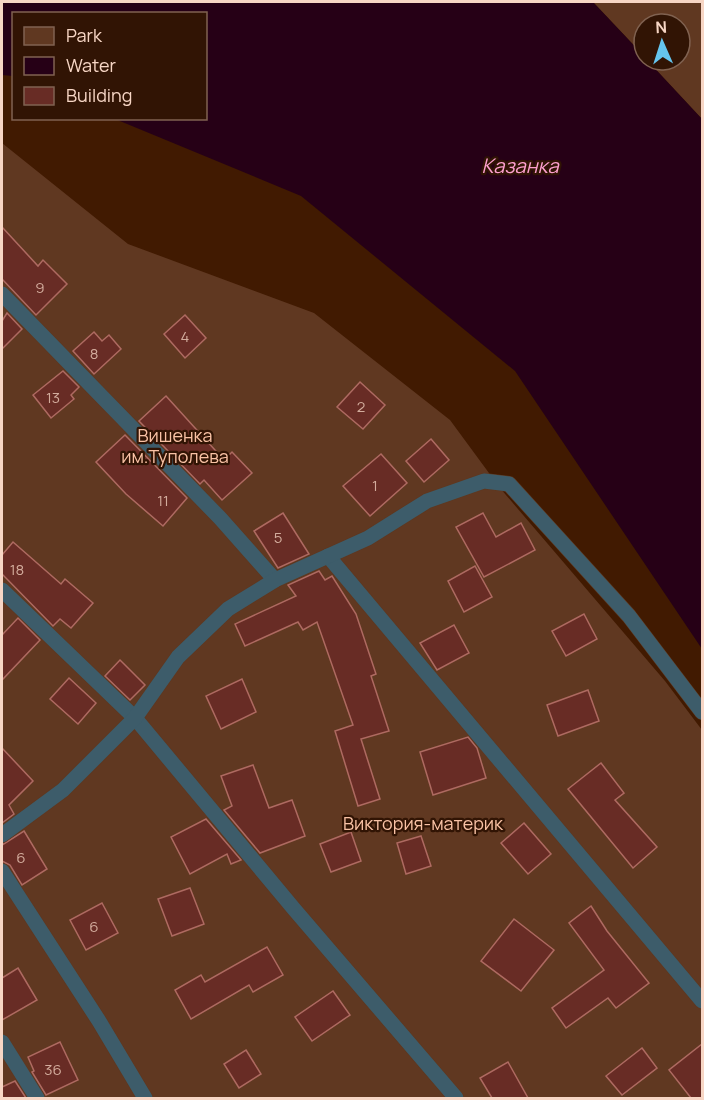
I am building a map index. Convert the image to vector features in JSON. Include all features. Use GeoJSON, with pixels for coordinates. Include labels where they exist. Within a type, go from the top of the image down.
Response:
{"type":"FeatureCollection","features":[{"type":"Feature","properties":{"kind":"lane"},"geometry":{"type":"LineString","coordinates":[[2,294],[220,518],[275,580]]}},
{"type":"Feature","properties":{"kind":"lane"},"geometry":{"type":"LineString","coordinates":[[2,835],[63,790],[135,718],[178,657],[228,609],[275,580],[368,538],[427,501],[484,481],[510,484],[628,616],[702,712]]}},
{"type":"Feature","properties":{"kind":"lane"},"geometry":{"type":"LineString","coordinates":[[328,556],[702,1001]]}},
{"type":"Feature","properties":{"kind":"lane"},"geometry":{"type":"LineString","coordinates":[[2,590],[135,718],[456,1098]]}},
{"type":"Feature","properties":{"kind":"lane"},"geometry":{"type":"LineString","coordinates":[[2,871],[99,1021],[145,1098]]}},
{"type":"Feature","properties":{"kind":"lane"},"geometry":{"type":"LineString","coordinates":[[2,1042],[37,1098]]}},
{"type":"Feature","properties":{"kind":"green space"},"geometry":{"type":"Polygon","coordinates":[[[593,2],[702,2],[702,119],[658,72],[692,72],[692,12],[632,12],[632,43],[593,2]]]}},
{"type":"Feature","properties":{"kind":"green space","name":"Виктория-материк"},"geometry":{"type":"Polygon","coordinates":[[[2,143],[128,244],[314,313],[450,420],[500,488],[665,681],[702,730],[702,1098],[2,1098],[2,143]]]}},
{"type":"Feature","properties":{"kind":"water","name":"Казанка"},"geometry":{"type":"Polygon","coordinates":[[[2,2],[593,2],[632,43],[632,72],[658,72],[702,119],[702,649],[515,371],[301,196],[117,120],[207,120],[207,12],[12,12],[12,76],[2,75],[2,2]]]}},
{"type":"Feature","properties":{"kind":"building"},"geometry":{"type":"Polygon","coordinates":[[[2,227],[38,266],[43,260],[67,284],[36,315],[2,279],[2,227]]]}},
{"type":"Feature","properties":{"kind":"building"},"geometry":{"type":"Polygon","coordinates":[[[7,313],[22,329],[2,349],[2,321],[7,313]]]}},
{"type":"Feature","properties":{"kind":"building"},"geometry":{"type":"Polygon","coordinates":[[[185,315],[206,338],[185,358],[164,334],[185,315]]]}},
{"type":"Feature","properties":{"kind":"building"},"geometry":{"type":"Polygon","coordinates":[[[94,332],[102,341],[109,335],[121,349],[94,374],[73,351],[94,332]]]}},
{"type":"Feature","properties":{"kind":"building"},"geometry":{"type":"Polygon","coordinates":[[[63,371],[79,387],[71,395],[74,399],[51,418],[33,395],[63,371]]]}},
{"type":"Feature","properties":{"kind":"building"},"geometry":{"type":"Polygon","coordinates":[[[360,382],[385,405],[363,429],[337,407],[360,382]]]}},
{"type":"Feature","properties":{"kind":"building"},"geometry":{"type":"Polygon","coordinates":[[[166,396],[224,460],[232,452],[252,473],[222,500],[204,480],[200,484],[139,421],[166,396]]]}},
{"type":"Feature","properties":{"kind":"building"},"geometry":{"type":"Polygon","coordinates":[[[125,435],[187,498],[163,526],[126,494],[96,462],[125,435]]]}},
{"type":"Feature","properties":{"kind":"building"},"geometry":{"type":"Polygon","coordinates":[[[431,439],[449,460],[424,482],[406,461],[431,439]]]}},
{"type":"Feature","properties":{"kind":"building"},"geometry":{"type":"Polygon","coordinates":[[[381,454],[407,483],[370,516],[343,486],[381,454]]]}},
{"type":"Feature","properties":{"kind":"building"},"geometry":{"type":"Polygon","coordinates":[[[283,513],[309,554],[278,568],[254,531],[283,513]]]}},
{"type":"Feature","properties":{"kind":"building"},"geometry":{"type":"Polygon","coordinates":[[[483,513],[496,537],[521,523],[535,550],[484,577],[456,527],[483,513]]]}},
{"type":"Feature","properties":{"kind":"building"},"geometry":{"type":"Polygon","coordinates":[[[13,542],[61,584],[65,579],[93,603],[71,628],[60,619],[53,626],[2,574],[2,555],[13,542]]]}},
{"type":"Feature","properties":{"kind":"building"},"geometry":{"type":"Polygon","coordinates":[[[475,566],[492,597],[464,612],[448,581],[475,566]]]}},
{"type":"Feature","properties":{"kind":"building"},"geometry":{"type":"Polygon","coordinates":[[[319,571],[325,580],[332,576],[356,614],[376,674],[371,676],[389,731],[361,739],[380,799],[358,806],[335,731],[353,725],[317,622],[303,630],[298,622],[245,646],[235,624],[296,596],[288,585],[319,571]]]}},
{"type":"Feature","properties":{"kind":"building"},"geometry":{"type":"Polygon","coordinates":[[[584,614],[597,639],[566,656],[552,631],[584,614]]]}},
{"type":"Feature","properties":{"kind":"building"},"geometry":{"type":"Polygon","coordinates":[[[18,618],[40,640],[2,680],[2,635],[18,618]]]}},
{"type":"Feature","properties":{"kind":"building"},"geometry":{"type":"Polygon","coordinates":[[[454,625],[469,653],[437,670],[420,643],[454,625]]]}},
{"type":"Feature","properties":{"kind":"building"},"geometry":{"type":"Polygon","coordinates":[[[120,660],[145,685],[130,700],[105,676],[120,660]]]}},
{"type":"Feature","properties":{"kind":"building"},"geometry":{"type":"Polygon","coordinates":[[[69,678],[96,703],[78,724],[50,699],[69,678]]]}},
{"type":"Feature","properties":{"kind":"building"},"geometry":{"type":"Polygon","coordinates":[[[242,679],[256,712],[221,729],[206,696],[242,679]]]}},
{"type":"Feature","properties":{"kind":"building"},"geometry":{"type":"Polygon","coordinates":[[[588,690],[599,721],[558,736],[547,705],[588,690]]]}},
{"type":"Feature","properties":{"kind":"building"},"geometry":{"type":"Polygon","coordinates":[[[468,737],[477,748],[486,778],[433,795],[420,752],[468,737]]]}},
{"type":"Feature","properties":{"kind":"building"},"geometry":{"type":"Polygon","coordinates":[[[2,748],[33,781],[9,805],[14,814],[2,823],[2,748]]]}},
{"type":"Feature","properties":{"kind":"building"},"geometry":{"type":"Polygon","coordinates":[[[601,763],[624,793],[615,800],[657,847],[633,868],[568,789],[601,763]]]}},
{"type":"Feature","properties":{"kind":"building"},"geometry":{"type":"Polygon","coordinates":[[[253,765],[269,808],[292,800],[305,836],[260,853],[224,810],[232,806],[221,776],[253,765]]]}},
{"type":"Feature","properties":{"kind":"building"},"geometry":{"type":"Polygon","coordinates":[[[206,819],[241,860],[231,864],[227,854],[190,874],[171,837],[206,819]]]}},
{"type":"Feature","properties":{"kind":"building"},"geometry":{"type":"Polygon","coordinates":[[[524,823],[551,854],[528,874],[501,843],[524,823]]]}},
{"type":"Feature","properties":{"kind":"building"},"geometry":{"type":"Polygon","coordinates":[[[24,831],[47,869],[22,885],[10,865],[2,861],[2,845],[24,831]]]}},
{"type":"Feature","properties":{"kind":"building"},"geometry":{"type":"Polygon","coordinates":[[[351,832],[361,861],[331,872],[320,844],[351,832]]]}},
{"type":"Feature","properties":{"kind":"building"},"geometry":{"type":"Polygon","coordinates":[[[421,836],[431,866],[406,874],[397,843],[421,836]]]}},
{"type":"Feature","properties":{"kind":"building"},"geometry":{"type":"Polygon","coordinates":[[[190,888],[204,924],[172,936],[158,899],[190,888]]]}},
{"type":"Feature","properties":{"kind":"building"},"geometry":{"type":"Polygon","coordinates":[[[102,903],[118,933],[86,950],[70,920],[102,903]]]}},
{"type":"Feature","properties":{"kind":"building"},"geometry":{"type":"Polygon","coordinates":[[[591,906],[607,931],[649,983],[616,1008],[608,998],[566,1028],[552,1008],[604,970],[569,923],[591,906]]]}},
{"type":"Feature","properties":{"kind":"building"},"geometry":{"type":"Polygon","coordinates":[[[514,919],[554,950],[521,991],[481,961],[514,919]]]}},
{"type":"Feature","properties":{"kind":"building"},"geometry":{"type":"Polygon","coordinates":[[[267,947],[283,975],[253,992],[249,985],[191,1019],[175,990],[201,975],[205,982],[267,947]]]}},
{"type":"Feature","properties":{"kind":"building"},"geometry":{"type":"Polygon","coordinates":[[[18,968],[37,1000],[2,1020],[2,978],[18,968]]]}},
{"type":"Feature","properties":{"kind":"building"},"geometry":{"type":"Polygon","coordinates":[[[333,991],[350,1015],[312,1041],[295,1017],[333,991]]]}},
{"type":"Feature","properties":{"kind":"building"},"geometry":{"type":"Polygon","coordinates":[[[60,1042],[78,1080],[46,1095],[32,1072],[34,1071],[28,1057],[60,1042]]]}},
{"type":"Feature","properties":{"kind":"building"},"geometry":{"type":"Polygon","coordinates":[[[702,1044],[702,1098],[691,1098],[669,1070],[702,1044]]]}},
{"type":"Feature","properties":{"kind":"building"},"geometry":{"type":"Polygon","coordinates":[[[642,1048],[657,1068],[622,1095],[606,1076],[642,1048]]]}},
{"type":"Feature","properties":{"kind":"building"},"geometry":{"type":"Polygon","coordinates":[[[246,1050],[261,1074],[239,1088],[224,1064],[246,1050]]]}},
{"type":"Feature","properties":{"kind":"building"},"geometry":{"type":"Polygon","coordinates":[[[508,1062],[528,1098],[492,1098],[480,1078],[508,1062]]]}},
{"type":"Feature","properties":{"kind":"building"},"geometry":{"type":"Polygon","coordinates":[[[15,1081],[26,1098],[2,1098],[2,1087],[15,1081]]]}},
{"type":"Feature","properties":{"kind":"park label","name":"Вишенка им.Туполева"},"geometry":{"type":"Point","coordinates":[175,445]}}]}
